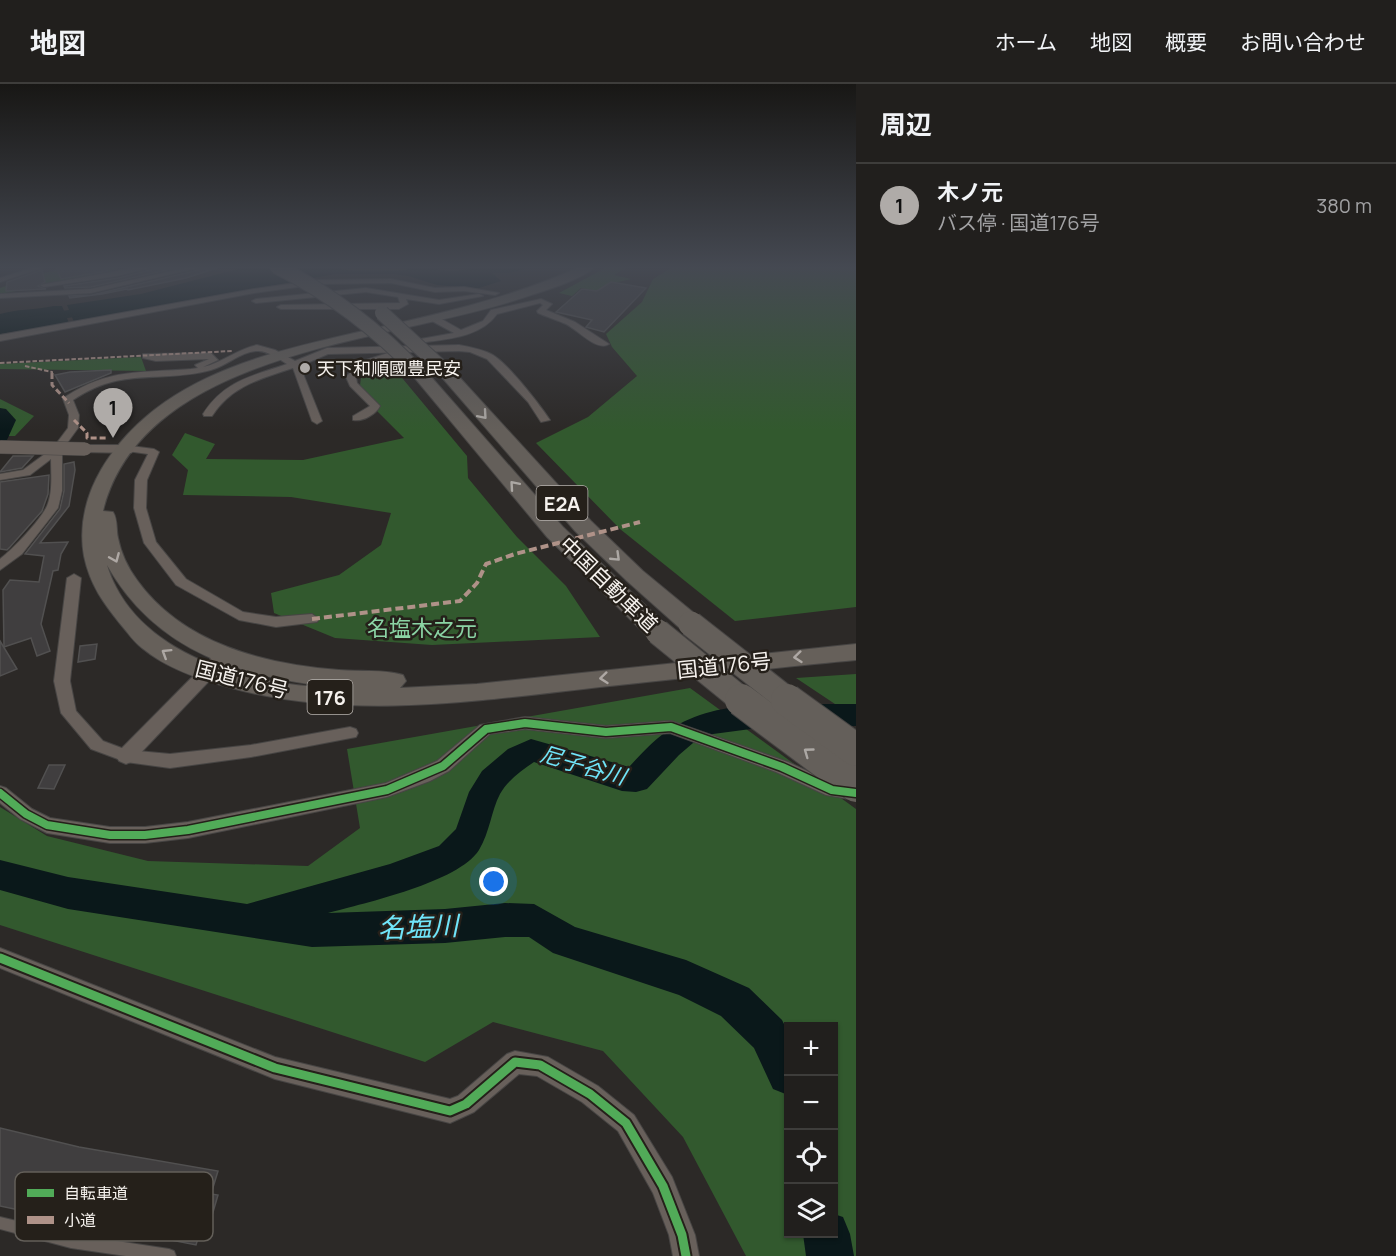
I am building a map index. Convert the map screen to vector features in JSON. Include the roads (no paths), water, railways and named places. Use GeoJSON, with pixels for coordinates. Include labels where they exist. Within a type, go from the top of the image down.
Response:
{"type":"FeatureCollection","features":[{"type":"Feature","properties":{"kind":"highway","name":"中国自動車道"},"geometry":{"type":"LineString","coordinates":[[364,321],[420,374],[555,532],[657,632],[759,714],[856,786]]}},
{"type":"Feature","properties":{"kind":"highway","name":"中国自動車道"},"geometry":{"type":"LineString","coordinates":[[391,321],[445,371],[583,526],[635,576],[762,681],[856,750]]}},
{"type":"Feature","properties":{"kind":"highway","name":"国道176号"},"geometry":{"type":"LineString","coordinates":[[428,321],[279,355],[246,366],[191,392],[153,417],[104,479],[95,503],[93,546],[101,583],[125,620],[149,642],[205,674],[267,689],[327,697],[446,696],[856,652]]}},
{"type":"Feature","properties":{"kind":"highway","name":"国道176号"},"geometry":{"type":"LineString","coordinates":[[126,449],[106,508],[107,536],[114,559],[127,582],[146,605],[184,634],[223,656],[300,675],[383,681],[445,679],[856,635]]}},
{"type":"Feature","properties":{"kind":"street"},"geometry":{"type":"LineString","coordinates":[[0,338],[100,321]]}},
{"type":"Feature","properties":{"kind":"street"},"geometry":{"type":"LineString","coordinates":[[112,321],[116,324],[136,321]]}},
{"type":"Feature","properties":{"kind":"street"},"geometry":{"type":"LineString","coordinates":[[438,321],[460,333]]}},
{"type":"Feature","properties":{"kind":"street"},"geometry":{"type":"LineString","coordinates":[[208,414],[214,402],[230,389],[254,377],[294,365],[327,351],[358,344],[430,340],[460,333],[486,324],[488,321]]}},
{"type":"Feature","properties":{"kind":"street"},"geometry":{"type":"LineString","coordinates":[[564,321],[605,344]]}},
{"type":"Feature","properties":{"kind":"street"},"geometry":{"type":"LineString","coordinates":[[0,477],[26,473],[57,450],[73,428],[74,415],[68,399],[101,380],[155,372],[185,372],[212,368],[254,348],[279,355],[299,369],[317,421]]}},
{"type":"Feature","properties":{"kind":"street"},"geometry":{"type":"LineString","coordinates":[[327,351],[459,348],[490,357],[532,400],[545,420]]}},
{"type":"Feature","properties":{"kind":"street"},"geometry":{"type":"LineString","coordinates":[[357,418],[373,410],[375,406],[353,384],[351,377],[354,371],[371,360],[411,349]]}},
{"type":"Feature","properties":{"kind":"street"},"geometry":{"type":"LineString","coordinates":[[146,356],[156,358],[211,356],[213,360],[194,366],[161,368],[155,372]]}},
{"type":"Feature","properties":{"kind":"street"},"geometry":{"type":"LineString","coordinates":[[0,447],[126,449],[154,452],[141,480],[140,508],[150,543],[181,582],[239,616],[276,622],[312,620]]}},
{"type":"Feature","properties":{"kind":"street"},"geometry":{"type":"LineString","coordinates":[[0,566],[18,551],[52,508],[56,491],[57,450]]}},
{"type":"Feature","properties":{"kind":"street"},"geometry":{"type":"LineString","coordinates":[[74,578],[62,681],[69,713],[97,745],[126,756],[170,761],[251,751],[350,733]]}},
{"type":"Feature","properties":{"kind":"street"},"geometry":{"type":"LineString","coordinates":[[126,756],[223,656]]}},
{"type":"Feature","properties":{"kind":"street"},"geometry":{"type":"LineString","coordinates":[[0,793],[26,814],[47,825],[110,835],[145,835],[188,830],[387,790],[443,766],[486,729],[525,723],[606,732],[671,727],[782,767],[832,790],[856,793]]}},
{"type":"Feature","properties":{"kind":"street"},"geometry":{"type":"LineString","coordinates":[[0,958],[275,1068],[450,1111],[466,1104],[515,1062],[540,1065],[590,1094],[626,1123],[663,1186],[682,1235],[686,1256]]}},
{"type":"Feature","properties":{"kind":"lane"},"geometry":{"type":"LineString","coordinates":[[0,1224],[15,1228]]}},
{"type":"Feature","properties":{"kind":"lane"},"geometry":{"type":"LineString","coordinates":[[71,1241],[169,1256]]}},
{"type":"Feature","properties":{"kind":"waterway"},"geometry":{"type":"LineString","coordinates":[[0,326],[30,321]]}},
{"type":"Feature","properties":{"kind":"waterway","name":"名塩川"},"geometry":{"type":"LineString","coordinates":[[0,413],[7,420],[0,436]]}},
{"type":"Feature","properties":{"kind":"waterway","name":"尼子谷川"},"geometry":{"type":"LineString","coordinates":[[252,918],[351,891],[434,865],[451,857],[468,839],[485,792],[493,780],[518,757],[531,750],[622,779],[636,780],[675,741],[706,725],[765,716],[856,715]]}},
{"type":"Feature","properties":{"kind":"waterway","name":"名塩川"},"geometry":{"type":"LineString","coordinates":[[0,875],[68,893],[312,930],[445,926],[505,920],[534,921],[566,941],[686,979],[735,1002],[768,1034],[784,1066]]}},
{"type":"Feature","properties":{"kind":"waterway","name":"名塩川"},"geometry":{"type":"LineString","coordinates":[[827,1238],[830,1256]]}},
{"type":"Feature","properties":{"kind":"place","name":"天下和順國豊民安"},"geometry":{"type":"Point","coordinates":[305,368]}},
{"type":"Feature","properties":{"kind":"place","name":"木ノ元"},"geometry":{"type":"Point","coordinates":[113,438]}},
{"type":"Feature","properties":{"kind":"district","name":"名塩木之元"},"geometry":{"type":"Point","coordinates":[422,628]}}]}
